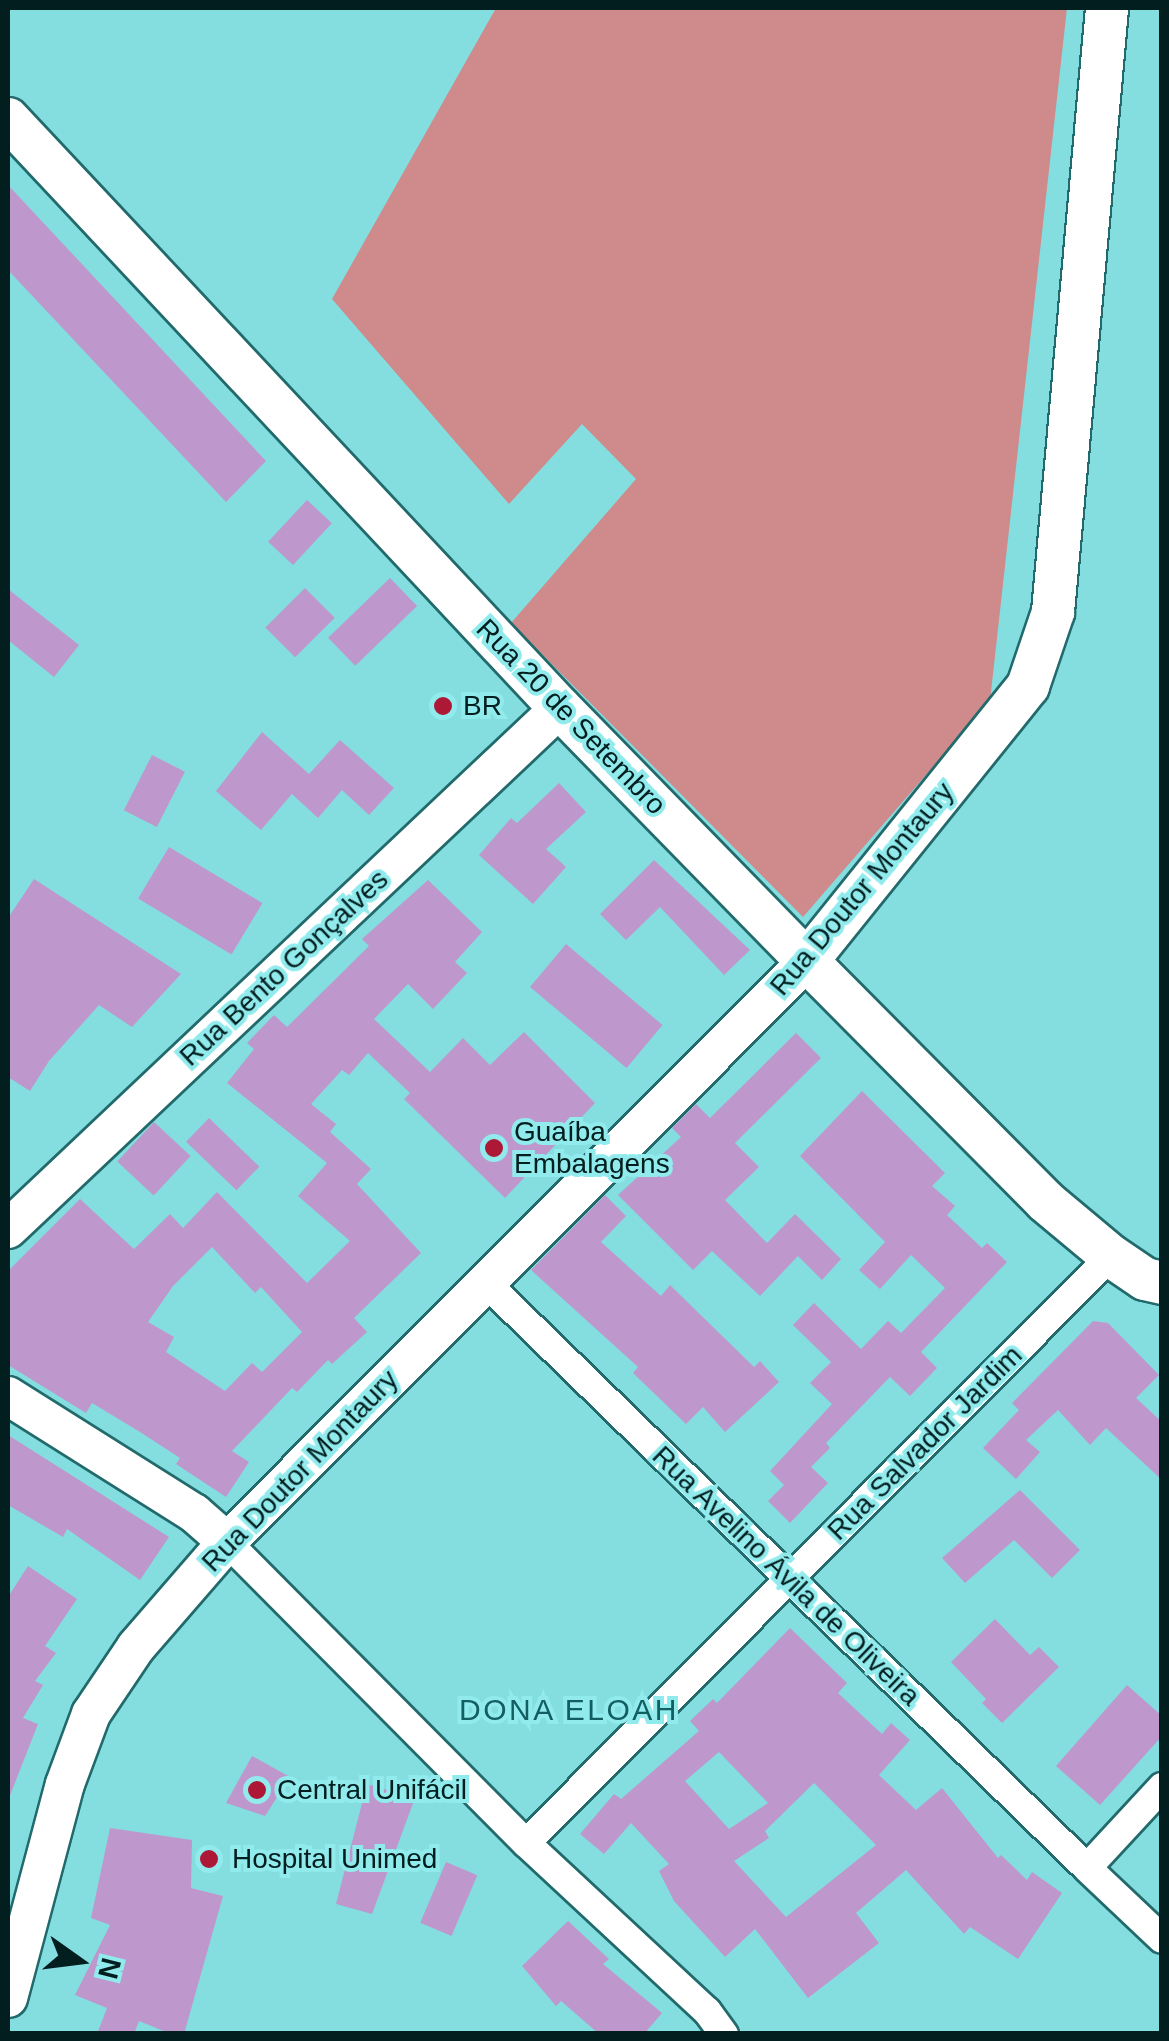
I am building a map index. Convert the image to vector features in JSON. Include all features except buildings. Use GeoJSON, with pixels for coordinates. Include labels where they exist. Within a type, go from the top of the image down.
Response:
{"type":"FeatureCollection","features":[{"type":"Feature","properties":{"kind":"main road","name":"Rua Doutor Montaury"},"geometry":{"type":"LineString","coordinates":[[8,1998],[22,1873],[65,1784],[92,1714],[136,1646],[227,1542],[807,961],[1028,686],[1053,612],[1107,8]]}},
{"type":"Feature","properties":{"kind":"main road","name":"Rua 20 de Setembro"},"geometry":{"type":"LineString","coordinates":[[8,119],[560,708],[807,961],[1045,1200],[1145,1279]]}},
{"type":"Feature","properties":{"kind":"main road","name":"Rua Bento Gonçalves"},"geometry":{"type":"LineString","coordinates":[[8,1229],[560,708]]}},
{"type":"Feature","properties":{"kind":"main road"},"geometry":{"type":"LineString","coordinates":[[8,1396],[194,1513],[227,1542]]}},
{"type":"Feature","properties":{"kind":"street","name":"Rua Salvador Jardim"},"geometry":{"type":"LineString","coordinates":[[526,1842],[789,1580],[1145,1279]]}},
{"type":"Feature","properties":{"kind":"street","name":"Rua Avelino Ávila de Oliveira"},"geometry":{"type":"LineString","coordinates":[[486,1283],[1162,1939]]}},
{"type":"Feature","properties":{"kind":"street"},"geometry":{"type":"LineString","coordinates":[[227,1542],[526,1842],[707,2010],[724,2034]]}},
{"type":"Feature","properties":{"kind":"street"},"geometry":{"type":"LineString","coordinates":[[1087,1868],[1162,1788]]}},
{"type":"Feature","properties":{"kind":"shaded area"},"geometry":{"type":"Polygon","coordinates":[[[496,8],[1067,8],[990,701],[803,917],[511,623],[636,479],[582,424],[509,504],[332,299],[496,8]]]}},
{"type":"Feature","properties":{"kind":"place","name":"BR"},"geometry":{"type":"Point","coordinates":[443,706]}},
{"type":"Feature","properties":{"kind":"place","name":"Guaíba Embalagens"},"geometry":{"type":"Point","coordinates":[494,1148]}},
{"type":"Feature","properties":{"kind":"place","name":"Central Unifácil"},"geometry":{"type":"Point","coordinates":[257,1790]}},
{"type":"Feature","properties":{"kind":"place","name":"Hospital Unimed"},"geometry":{"type":"Point","coordinates":[209,1859]}},
{"type":"Feature","properties":{"kind":"district","name":"DONA ELOAH"},"geometry":{"type":"Point","coordinates":[569,1710]}}]}
